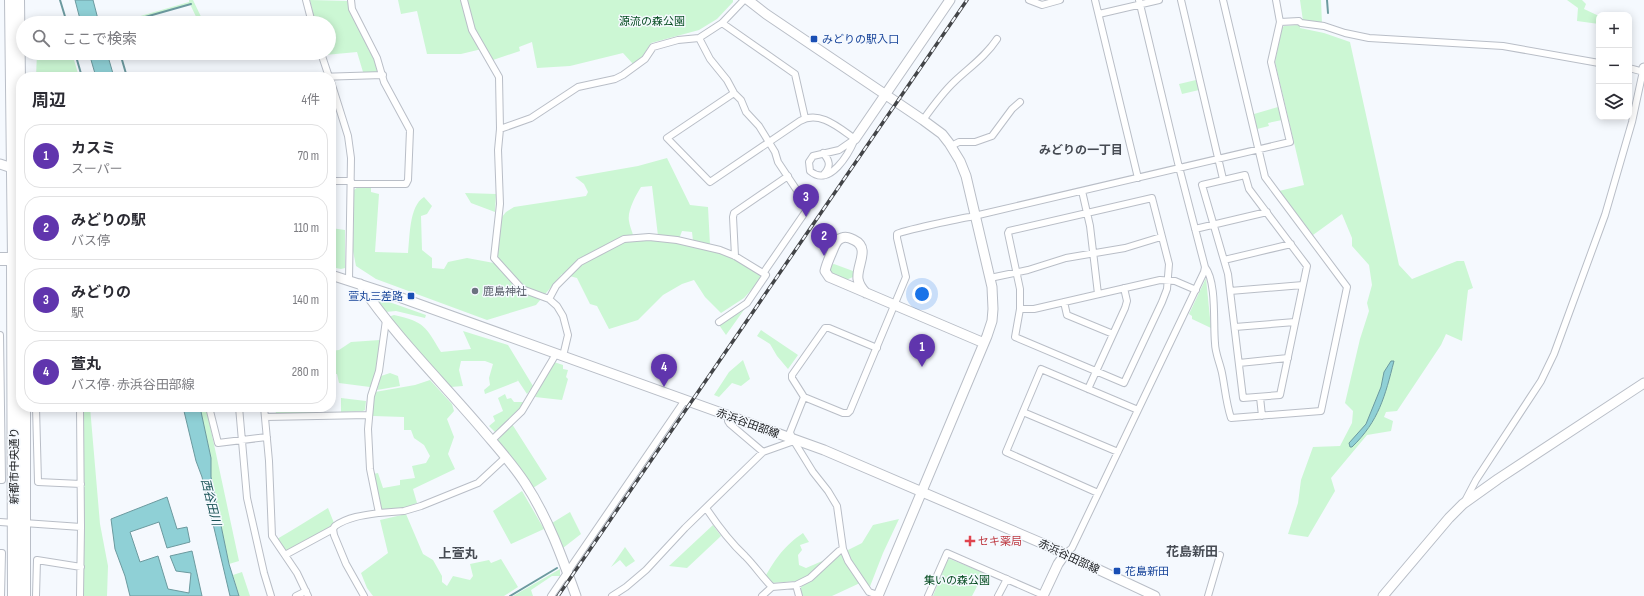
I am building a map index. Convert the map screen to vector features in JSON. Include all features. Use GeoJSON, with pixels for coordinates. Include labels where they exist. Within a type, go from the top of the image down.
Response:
{"type":"FeatureCollection","features":[{"type":"Feature","properties":{"kind":"highway"},"geometry":{"type":"LineString","coordinates":[[0,259],[16,259]]}},
{"type":"Feature","properties":{"kind":"highway","name":"新都市中央通り"},"geometry":{"type":"LineString","coordinates":[[18,412],[19,523],[24,596]]}},
{"type":"Feature","properties":{"kind":"highway","name":"新都市中央通り"},"geometry":{"type":"LineString","coordinates":[[14,596],[24,412]]}},
{"type":"Feature","properties":{"kind":"main road","name":"新都市中央通り"},"geometry":{"type":"LineString","coordinates":[[10,0],[10,167],[16,246]]}},
{"type":"Feature","properties":{"kind":"main road"},"geometry":{"type":"LineString","coordinates":[[19,0],[19,16]]}},
{"type":"Feature","properties":{"kind":"main road"},"geometry":{"type":"LineString","coordinates":[[20,60],[20,72]]}},
{"type":"Feature","properties":{"kind":"street"},"geometry":{"type":"LineString","coordinates":[[306,0],[310,16]]}},
{"type":"Feature","properties":{"kind":"street"},"geometry":{"type":"LineString","coordinates":[[336,181],[404,185],[408,180],[410,130],[388,91],[377,58],[352,9],[351,0]]}},
{"type":"Feature","properties":{"kind":"street"},"geometry":{"type":"LineString","coordinates":[[464,0],[472,30],[499,77],[499,219],[494,258],[522,289],[549,299],[561,312],[568,335],[559,355],[522,411],[492,440]]}},
{"type":"Feature","properties":{"kind":"street"},"geometry":{"type":"LineString","coordinates":[[500,130],[531,118],[578,87],[623,76],[645,59],[653,47],[678,40],[698,38],[722,23],[744,0]]}},
{"type":"Feature","properties":{"kind":"street"},"geometry":{"type":"LineString","coordinates":[[748,0],[781,25],[942,134],[951,146],[963,169],[990,278],[993,309],[990,326],[878,596],[869,592],[848,561],[843,549],[837,506],[828,491],[813,472],[793,440],[790,432],[804,397]]}},
{"type":"Feature","properties":{"kind":"street"},"geometry":{"type":"LineString","coordinates":[[855,139],[839,150],[812,156],[808,162],[812,173],[824,174],[833,172],[838,168],[885,94],[950,0]]}},
{"type":"Feature","properties":{"kind":"street"},"geometry":{"type":"LineString","coordinates":[[1029,0],[1042,5],[1060,0]]}},
{"type":"Feature","properties":{"kind":"street"},"geometry":{"type":"LineString","coordinates":[[1095,0],[1138,178]]}},
{"type":"Feature","properties":{"kind":"street"},"geometry":{"type":"LineString","coordinates":[[1099,14],[1139,2],[1159,0]]}},
{"type":"Feature","properties":{"kind":"street"},"geometry":{"type":"LineString","coordinates":[[1181,0],[1223,180]]}},
{"type":"Feature","properties":{"kind":"street"},"geometry":{"type":"LineString","coordinates":[[1139,2],[1179,168],[1205,267],[1209,272],[1213,299],[1215,344],[1222,373],[1226,401],[1231,418],[1321,411],[1347,287],[1264,177],[1222,0]]}},
{"type":"Feature","properties":{"kind":"street"},"geometry":{"type":"LineString","coordinates":[[877,348],[829,328],[825,328],[792,374],[792,378],[804,397],[843,413],[848,413],[877,348],[906,277],[897,238],[899,233],[958,218],[975,216],[1290,142],[1271,62],[1280,22],[1276,0]]}},
{"type":"Feature","properties":{"kind":"street"},"geometry":{"type":"LineString","coordinates":[[1280,22],[1299,21],[1302,23],[1324,26],[1345,33],[1369,38],[1503,46],[1596,62]]}},
{"type":"Feature","properties":{"kind":"street"},"geometry":{"type":"LineString","coordinates":[[722,23],[795,74],[805,118]]}},
{"type":"Feature","properties":{"kind":"street"},"geometry":{"type":"LineString","coordinates":[[698,38],[710,59],[727,80],[734,93],[741,100],[746,112],[759,126],[769,142],[778,162],[807,204],[808,208],[764,272],[766,276],[747,303],[719,322]]}},
{"type":"Feature","properties":{"kind":"street"},"geometry":{"type":"LineString","coordinates":[[923,120],[954,81],[980,60],[997,39]]}},
{"type":"Feature","properties":{"kind":"street"},"geometry":{"type":"LineString","coordinates":[[324,60],[328,72]]}},
{"type":"Feature","properties":{"kind":"street"},"geometry":{"type":"LineString","coordinates":[[1463,504],[1480,474],[1541,381],[1554,354],[1607,209],[1630,128],[1644,70],[1632,68]]}},
{"type":"Feature","properties":{"kind":"street"},"geometry":{"type":"LineString","coordinates":[[336,78],[382,75]]}},
{"type":"Feature","properties":{"kind":"street"},"geometry":{"type":"LineString","coordinates":[[734,93],[667,138],[710,182],[805,118],[815,117],[826,120],[855,139]]}},
{"type":"Feature","properties":{"kind":"street"},"geometry":{"type":"LineString","coordinates":[[336,97],[348,136],[351,182],[349,280]]}},
{"type":"Feature","properties":{"kind":"street"},"geometry":{"type":"LineString","coordinates":[[951,146],[959,142],[975,142],[992,136],[1012,109],[1020,102]]}},
{"type":"Feature","properties":{"kind":"street"},"geometry":{"type":"LineString","coordinates":[[823,153],[829,164],[828,169],[824,174]]}},
{"type":"Feature","properties":{"kind":"street"},"geometry":{"type":"LineString","coordinates":[[0,164],[16,169]]}},
{"type":"Feature","properties":{"kind":"street"},"geometry":{"type":"LineString","coordinates":[[1245,175],[1249,189],[1266,212],[1307,266],[1280,395],[1243,398],[1230,291],[1224,260],[1202,185],[1245,175]]}},
{"type":"Feature","properties":{"kind":"street"},"geometry":{"type":"LineString","coordinates":[[735,256],[734,213],[788,176]]}},
{"type":"Feature","properties":{"kind":"street"},"geometry":{"type":"LineString","coordinates":[[1082,191],[1090,226],[1092,254],[1098,294]]}},
{"type":"Feature","properties":{"kind":"street"},"geometry":{"type":"LineString","coordinates":[[1152,198],[1161,238],[1169,264],[1167,289],[1124,383],[1015,337],[1020,309],[1020,289],[1018,273],[1008,233],[1009,231],[1086,212],[1152,198]]}},
{"type":"Feature","properties":{"kind":"street"},"geometry":{"type":"LineString","coordinates":[[1195,229],[1266,212]]}},
{"type":"Feature","properties":{"kind":"street"},"geometry":{"type":"LineString","coordinates":[[549,299],[556,286],[580,262],[624,239],[649,237],[677,240],[735,256],[764,272]]}},
{"type":"Feature","properties":{"kind":"street"},"geometry":{"type":"LineString","coordinates":[[866,293],[859,284],[858,278],[862,248],[858,242],[851,238],[846,237],[839,239],[825,270],[829,277],[866,293],[984,343]]}},
{"type":"Feature","properties":{"kind":"street"},"geometry":{"type":"LineString","coordinates":[[990,278],[1018,273],[1066,258],[1125,248],[1161,238]]}},
{"type":"Feature","properties":{"kind":"street"},"geometry":{"type":"LineString","coordinates":[[1224,260],[1291,244]]}},
{"type":"Feature","properties":{"kind":"street"},"geometry":{"type":"LineString","coordinates":[[928,596],[947,553],[1043,596],[1058,564],[1065,554],[1072,548],[1196,290],[1205,267]]}},
{"type":"Feature","properties":{"kind":"street","name":"赤浜谷田部線"},"geometry":{"type":"LineString","coordinates":[[336,276],[686,400],[793,440],[922,491],[1065,554],[1155,596]]}},
{"type":"Feature","properties":{"kind":"street"},"geometry":{"type":"LineString","coordinates":[[845,284],[858,278]]}},
{"type":"Feature","properties":{"kind":"street"},"geometry":{"type":"LineString","coordinates":[[1020,309],[1034,309],[1156,281],[1168,280],[1184,284],[1196,290]]}},
{"type":"Feature","properties":{"kind":"street"},"geometry":{"type":"LineString","coordinates":[[360,284],[386,320],[492,440],[524,482],[556,542],[576,596]]}},
{"type":"Feature","properties":{"kind":"street"},"geometry":{"type":"LineString","coordinates":[[1230,291],[1303,285]]}},
{"type":"Feature","properties":{"kind":"street"},"geometry":{"type":"LineString","coordinates":[[1088,389],[1126,304],[1124,288]]}},
{"type":"Feature","properties":{"kind":"street"},"geometry":{"type":"LineString","coordinates":[[1064,302],[1067,315],[1113,334]]}},
{"type":"Feature","properties":{"kind":"street"},"geometry":{"type":"LineString","coordinates":[[379,513],[370,469],[369,415],[371,396],[379,371],[386,320]]}},
{"type":"Feature","properties":{"kind":"street"},"geometry":{"type":"LineString","coordinates":[[1235,327],[1295,322]]}},
{"type":"Feature","properties":{"kind":"street"},"geometry":{"type":"LineString","coordinates":[[0,336],[2,480],[0,480]]}},
{"type":"Feature","properties":{"kind":"street"},"geometry":{"type":"LineString","coordinates":[[1239,363],[1288,358]]}},
{"type":"Feature","properties":{"kind":"street"},"geometry":{"type":"LineString","coordinates":[[1098,493],[1006,452],[1041,368],[1138,410]]}},
{"type":"Feature","properties":{"kind":"street"},"geometry":{"type":"LineString","coordinates":[[1383,596],[1444,524],[1463,504],[1498,479],[1644,383]]}},
{"type":"Feature","properties":{"kind":"street"},"geometry":{"type":"LineString","coordinates":[[1260,396],[1262,416]]}},
{"type":"Feature","properties":{"kind":"street"},"geometry":{"type":"LineString","coordinates":[[551,596],[686,400]]}},
{"type":"Feature","properties":{"kind":"street"},"geometry":{"type":"LineString","coordinates":[[36,412],[38,482],[81,484]]}},
{"type":"Feature","properties":{"kind":"street"},"geometry":{"type":"LineString","coordinates":[[80,412],[80,596]]}},
{"type":"Feature","properties":{"kind":"street"},"geometry":{"type":"LineString","coordinates":[[210,412],[218,443],[267,437]]}},
{"type":"Feature","properties":{"kind":"street"},"geometry":{"type":"LineString","coordinates":[[239,412],[247,498],[264,573],[271,596]]}},
{"type":"Feature","properties":{"kind":"street"},"geometry":{"type":"LineString","coordinates":[[264,412],[272,536],[298,573],[307,594],[296,596]]}},
{"type":"Feature","properties":{"kind":"street"},"geometry":{"type":"LineString","coordinates":[[1023,412],[1118,452]]}},
{"type":"Feature","properties":{"kind":"street"},"geometry":{"type":"LineString","coordinates":[[265,417],[369,415]]}},
{"type":"Feature","properties":{"kind":"street"},"geometry":{"type":"LineString","coordinates":[[729,416],[728,420],[730,424],[763,452]]}},
{"type":"Feature","properties":{"kind":"street"},"geometry":{"type":"LineString","coordinates":[[612,596],[626,587],[646,570],[685,528],[763,452],[793,440]]}},
{"type":"Feature","properties":{"kind":"street"},"geometry":{"type":"LineString","coordinates":[[285,555],[333,529],[337,524],[350,518],[379,513],[404,511],[421,506],[478,483],[506,457]]}},
{"type":"Feature","properties":{"kind":"street"},"geometry":{"type":"LineString","coordinates":[[706,508],[736,548],[746,557],[759,574],[772,587]]}},
{"type":"Feature","properties":{"kind":"street"},"geometry":{"type":"LineString","coordinates":[[0,522],[81,527]]}},
{"type":"Feature","properties":{"kind":"street"},"geometry":{"type":"LineString","coordinates":[[333,529],[346,564],[364,596]]}},
{"type":"Feature","properties":{"kind":"street"},"geometry":{"type":"LineString","coordinates":[[762,596],[772,587],[796,584],[810,578],[843,549]]}},
{"type":"Feature","properties":{"kind":"street"},"geometry":{"type":"LineString","coordinates":[[0,553],[2,553],[1,596]]}},
{"type":"Feature","properties":{"kind":"street"},"geometry":{"type":"LineString","coordinates":[[1208,596],[1220,555]]}},
{"type":"Feature","properties":{"kind":"street"},"geometry":{"type":"LineString","coordinates":[[36,596],[37,560],[81,567]]}},
{"type":"Feature","properties":{"kind":"street"},"geometry":{"type":"LineString","coordinates":[[998,596],[1007,579]]}},
{"type":"Feature","properties":{"kind":"street"},"geometry":{"type":"LineString","coordinates":[[796,584],[799,596]]}},
{"type":"Feature","properties":{"kind":"green space"},"geometry":{"type":"Polygon","coordinates":[[[189,0],[193,0],[201,16],[196,16],[190,4],[147,16],[140,16],[189,2],[189,0]]]}},
{"type":"Feature","properties":{"kind":"green space"},"geometry":{"type":"Polygon","coordinates":[[[310,0],[348,1],[351,13],[361,30],[369,51],[380,69],[377,72],[363,72],[357,52],[336,54],[336,16],[313,16],[310,0]]]}},
{"type":"Feature","properties":{"kind":"green space","name":"源流の森公園"},"geometry":{"type":"Polygon","coordinates":[[[398,0],[733,0],[733,2],[717,19],[699,30],[651,43],[642,57],[633,64],[623,53],[570,66],[537,68],[532,42],[519,47],[520,51],[493,60],[486,48],[461,54],[427,54],[417,11],[401,14],[398,0]]]}},
{"type":"Feature","properties":{"kind":"green space"},"geometry":{"type":"Polygon","coordinates":[[[1300,0],[1321,0],[1322,24],[1303,21],[1300,0]]]}},
{"type":"Feature","properties":{"kind":"green space"},"geometry":{"type":"Polygon","coordinates":[[[1567,0],[1582,0],[1586,4],[1584,9],[1596,15],[1596,24],[1577,21],[1578,8],[1567,0]]]}},
{"type":"Feature","properties":{"kind":"green space"},"geometry":{"type":"Polygon","coordinates":[[[1298,25],[1300,28],[1324,33],[1350,42],[1399,265],[1412,279],[1457,261],[1464,261],[1473,288],[1468,290],[1462,341],[1446,334],[1441,345],[1397,411],[1386,412],[1384,417],[1393,421],[1391,431],[1367,435],[1331,478],[1335,491],[1308,537],[1288,534],[1298,503],[1301,480],[1313,447],[1340,446],[1352,423],[1353,411],[1345,403],[1360,339],[1369,311],[1367,303],[1372,285],[1369,265],[1352,246],[1352,238],[1342,214],[1313,235],[1279,191],[1304,185],[1275,62],[1282,28],[1284,26],[1298,25]]]}},
{"type":"Feature","properties":{"kind":"green space"},"geometry":{"type":"Polygon","coordinates":[[[37,60],[74,60],[78,72],[36,72],[37,60]]]}},
{"type":"Feature","properties":{"kind":"green space"},"geometry":{"type":"Polygon","coordinates":[[[1196,80],[1199,90],[1182,94],[1179,84],[1196,80]]]}},
{"type":"Feature","properties":{"kind":"green space"},"geometry":{"type":"Polygon","coordinates":[[[1278,107],[1282,120],[1268,123],[1269,126],[1257,129],[1254,114],[1278,107]]]}},
{"type":"Feature","properties":{"kind":"green space"},"geometry":{"type":"Polygon","coordinates":[[[667,158],[690,205],[708,207],[710,245],[693,241],[692,232],[682,231],[679,239],[658,236],[652,186],[641,187],[634,199],[629,213],[629,221],[634,240],[673,242],[713,250],[736,259],[760,273],[761,279],[744,298],[721,313],[705,297],[694,280],[682,284],[663,295],[638,320],[609,329],[597,306],[590,304],[577,278],[562,274],[536,305],[487,320],[376,279],[356,266],[353,251],[354,190],[358,187],[371,187],[371,192],[379,194],[375,252],[408,253],[411,222],[415,207],[424,197],[432,206],[427,214],[421,216],[422,250],[432,258],[432,268],[444,269],[448,262],[467,258],[494,263],[502,217],[506,212],[514,207],[586,196],[588,192],[584,184],[575,177],[638,166],[667,158]]]}},
{"type":"Feature","properties":{"kind":"green space"},"geometry":{"type":"Polygon","coordinates":[[[465,193],[496,194],[495,212],[471,203],[465,193]]]}},
{"type":"Feature","properties":{"kind":"green space"},"geometry":{"type":"Polygon","coordinates":[[[336,229],[345,230],[345,268],[336,268],[336,229]]]}},
{"type":"Feature","properties":{"kind":"green space"},"geometry":{"type":"Polygon","coordinates":[[[834,264],[853,271],[853,277],[846,280],[832,274],[829,269],[831,265],[834,264]]]}},
{"type":"Feature","properties":{"kind":"green space"},"geometry":{"type":"Polygon","coordinates":[[[1206,278],[1211,328],[1192,319],[1192,316],[1189,314],[1206,278]]]}},
{"type":"Feature","properties":{"kind":"green space"},"geometry":{"type":"Polygon","coordinates":[[[378,298],[426,315],[425,318],[396,311],[385,312],[377,302],[378,298]]]}},
{"type":"Feature","properties":{"kind":"green space"},"geometry":{"type":"Polygon","coordinates":[[[746,307],[726,335],[719,325],[746,307]]]}},
{"type":"Feature","properties":{"kind":"green space"},"geometry":{"type":"Polygon","coordinates":[[[394,315],[412,320],[423,326],[441,352],[471,349],[463,331],[508,345],[533,386],[527,394],[517,379],[518,381],[485,394],[484,390],[490,385],[489,378],[493,364],[485,361],[461,361],[459,370],[463,386],[451,387],[388,317],[394,315]]]}},
{"type":"Feature","properties":{"kind":"green space"},"geometry":{"type":"Polygon","coordinates":[[[761,330],[798,355],[788,369],[777,356],[770,344],[757,336],[761,330]]]}},
{"type":"Feature","properties":{"kind":"green space"},"geometry":{"type":"Polygon","coordinates":[[[380,340],[376,371],[370,387],[339,383],[336,374],[336,350],[351,342],[380,340]]]}},
{"type":"Feature","properties":{"kind":"green space"},"geometry":{"type":"Polygon","coordinates":[[[743,360],[750,379],[741,386],[732,383],[719,397],[714,395],[729,372],[743,360]]]}},
{"type":"Feature","properties":{"kind":"green space"},"geometry":{"type":"Polygon","coordinates":[[[554,362],[563,365],[563,369],[568,370],[566,377],[568,379],[562,400],[535,397],[554,362]]]}},
{"type":"Feature","properties":{"kind":"green space"},"geometry":{"type":"Polygon","coordinates":[[[390,373],[398,376],[400,386],[377,390],[381,376],[390,373]]]}},
{"type":"Feature","properties":{"kind":"green space"},"geometry":{"type":"Polygon","coordinates":[[[430,380],[452,404],[454,411],[447,419],[454,437],[448,454],[455,469],[413,489],[417,503],[402,509],[382,510],[380,507],[373,474],[378,473],[383,488],[400,485],[400,480],[415,478],[412,466],[426,463],[430,456],[424,445],[414,438],[411,430],[404,430],[404,417],[373,416],[375,392],[415,385],[430,380]]]}},
{"type":"Feature","properties":{"kind":"green space"},"geometry":{"type":"Polygon","coordinates":[[[505,394],[507,399],[511,398],[514,402],[525,402],[496,433],[489,426],[495,421],[493,416],[503,411],[498,398],[505,394]]]}},
{"type":"Feature","properties":{"kind":"green space"},"geometry":{"type":"Polygon","coordinates":[[[341,398],[366,401],[365,410],[341,412],[341,398]]]}},
{"type":"Feature","properties":{"kind":"green space"},"geometry":{"type":"Polygon","coordinates":[[[84,412],[90,412],[100,524],[108,566],[107,596],[84,596],[84,412]]]}},
{"type":"Feature","properties":{"kind":"green space"},"geometry":{"type":"Polygon","coordinates":[[[201,412],[207,412],[239,561],[229,564],[211,477],[211,458],[201,412]]]}},
{"type":"Feature","properties":{"kind":"green space"},"geometry":{"type":"Polygon","coordinates":[[[276,412],[315,412],[315,413],[276,414],[276,412]]]}},
{"type":"Feature","properties":{"kind":"green space"},"geometry":{"type":"Polygon","coordinates":[[[512,424],[547,479],[533,488],[497,441],[512,424]]]}},
{"type":"Feature","properties":{"kind":"green space"},"geometry":{"type":"Polygon","coordinates":[[[522,491],[544,529],[511,544],[493,511],[522,491]]]}},
{"type":"Feature","properties":{"kind":"green space"},"geometry":{"type":"Polygon","coordinates":[[[328,508],[334,523],[330,528],[287,552],[285,551],[277,539],[328,508]]]}},
{"type":"Feature","properties":{"kind":"green space"},"geometry":{"type":"Polygon","coordinates":[[[570,512],[581,534],[563,548],[552,523],[570,512]]]}},
{"type":"Feature","properties":{"kind":"green space"},"geometry":{"type":"Polygon","coordinates":[[[406,514],[423,554],[433,560],[442,576],[442,582],[447,586],[453,576],[470,580],[473,576],[470,564],[489,560],[491,563],[501,559],[518,587],[504,596],[373,596],[367,588],[361,573],[388,553],[380,520],[406,514]]]}},
{"type":"Feature","properties":{"kind":"green space"},"geometry":{"type":"Polygon","coordinates":[[[899,519],[883,553],[869,589],[848,559],[848,550],[862,543],[873,525],[899,519]]]}},
{"type":"Feature","properties":{"kind":"green space"},"geometry":{"type":"Polygon","coordinates":[[[713,525],[721,536],[687,568],[669,566],[713,525]]]}},
{"type":"Feature","properties":{"kind":"green space"},"geometry":{"type":"Polygon","coordinates":[[[803,533],[809,542],[800,545],[802,550],[798,555],[799,565],[806,568],[827,559],[809,575],[797,581],[772,583],[765,577],[769,570],[786,548],[803,533]]]}},
{"type":"Feature","properties":{"kind":"green space"},"geometry":{"type":"Polygon","coordinates":[[[625,547],[635,561],[626,567],[620,560],[611,567],[625,547]]]}},
{"type":"Feature","properties":{"kind":"green space"},"geometry":{"type":"Polygon","coordinates":[[[841,553],[860,583],[832,596],[801,596],[801,587],[820,573],[841,553]]]}},
{"type":"Feature","properties":{"kind":"green space","name":"集いの森公園"},"geometry":{"type":"Polygon","coordinates":[[[950,559],[984,573],[972,596],[933,596],[947,560],[950,559]]]}},
{"type":"Feature","properties":{"kind":"green space"},"geometry":{"type":"Polygon","coordinates":[[[560,569],[560,576],[552,576],[531,590],[533,596],[513,596],[560,569]]]}},
{"type":"Feature","properties":{"kind":"green space"},"geometry":{"type":"Polygon","coordinates":[[[242,572],[250,596],[239,596],[233,575],[242,572]]]}},
{"type":"Feature","properties":{"kind":"water"},"geometry":{"type":"Polygon","coordinates":[[[75,0],[93,0],[97,16],[79,16],[75,0]]]}},
{"type":"Feature","properties":{"kind":"water"},"geometry":{"type":"Polygon","coordinates":[[[91,60],[109,60],[113,72],[95,72],[91,60]]]}},
{"type":"Feature","properties":{"kind":"water"},"geometry":{"type":"Polygon","coordinates":[[[1391,361],[1394,361],[1384,397],[1375,418],[1369,428],[1352,447],[1350,447],[1349,443],[1366,424],[1381,387],[1384,372],[1391,361]]]}},
{"type":"Feature","properties":{"kind":"water","name":"西谷田川"},"geometry":{"type":"Polygon","coordinates":[[[184,412],[201,412],[211,458],[211,477],[229,564],[239,596],[230,596],[202,477],[196,461],[184,412]]]}},
{"type":"Feature","properties":{"kind":"water"},"geometry":{"type":"Polygon","coordinates":[[[167,497],[177,529],[187,527],[190,542],[167,548],[159,522],[130,532],[140,562],[158,556],[168,589],[189,593],[191,573],[176,571],[170,556],[192,551],[202,596],[130,596],[125,576],[115,549],[111,519],[167,497]]]}},
{"type":"Feature","properties":{"kind":"waterway"},"geometry":{"type":"LineString","coordinates":[[60,0],[65,16]]}},
{"type":"Feature","properties":{"kind":"waterway"},"geometry":{"type":"LineString","coordinates":[[1327,0],[1328,13]]}},
{"type":"Feature","properties":{"kind":"waterway"},"geometry":{"type":"LineString","coordinates":[[149,16],[191,4]]}},
{"type":"Feature","properties":{"kind":"waterway"},"geometry":{"type":"LineString","coordinates":[[77,60],[81,72]]}},
{"type":"Feature","properties":{"kind":"waterway"},"geometry":{"type":"LineString","coordinates":[[122,60],[126,72]]}},
{"type":"Feature","properties":{"kind":"waterway"},"geometry":{"type":"LineString","coordinates":[[510,596],[557,568]]}},
{"type":"Feature","properties":{"kind":"railway"},"geometry":{"type":"LineString","coordinates":[[558,596],[967,0]]}},
{"type":"Feature","properties":{"kind":"place","name":"みどりの駅入口"},"geometry":{"type":"Point","coordinates":[814,39]}},
{"type":"Feature","properties":{"kind":"place","name":"みどりの"},"geometry":{"type":"Point","coordinates":[806,217]}},
{"type":"Feature","properties":{"kind":"place","name":"みどりの駅"},"geometry":{"type":"Point","coordinates":[824,256]}},
{"type":"Feature","properties":{"kind":"place","name":"鹿島神社"},"geometry":{"type":"Point","coordinates":[475,291]}},
{"type":"Feature","properties":{"kind":"place","name":"萱丸三差路"},"geometry":{"type":"Point","coordinates":[411,296]}},
{"type":"Feature","properties":{"kind":"place","name":"カスミ"},"geometry":{"type":"Point","coordinates":[922,367]}},
{"type":"Feature","properties":{"kind":"place","name":"萱丸"},"geometry":{"type":"Point","coordinates":[664,387]}},
{"type":"Feature","properties":{"kind":"place","name":"セキ薬局"},"geometry":{"type":"Point","coordinates":[970,541]}},
{"type":"Feature","properties":{"kind":"place","name":"花島新田"},"geometry":{"type":"Point","coordinates":[1117,571]}},
{"type":"Feature","properties":{"kind":"district","name":"みどりの一丁目"},"geometry":{"type":"Point","coordinates":[1081,150]}},
{"type":"Feature","properties":{"kind":"district","name":"花島新田"},"geometry":{"type":"Point","coordinates":[1192,551]}},
{"type":"Feature","properties":{"kind":"district","name":"上萱丸"},"geometry":{"type":"Point","coordinates":[458,553]}}]}
